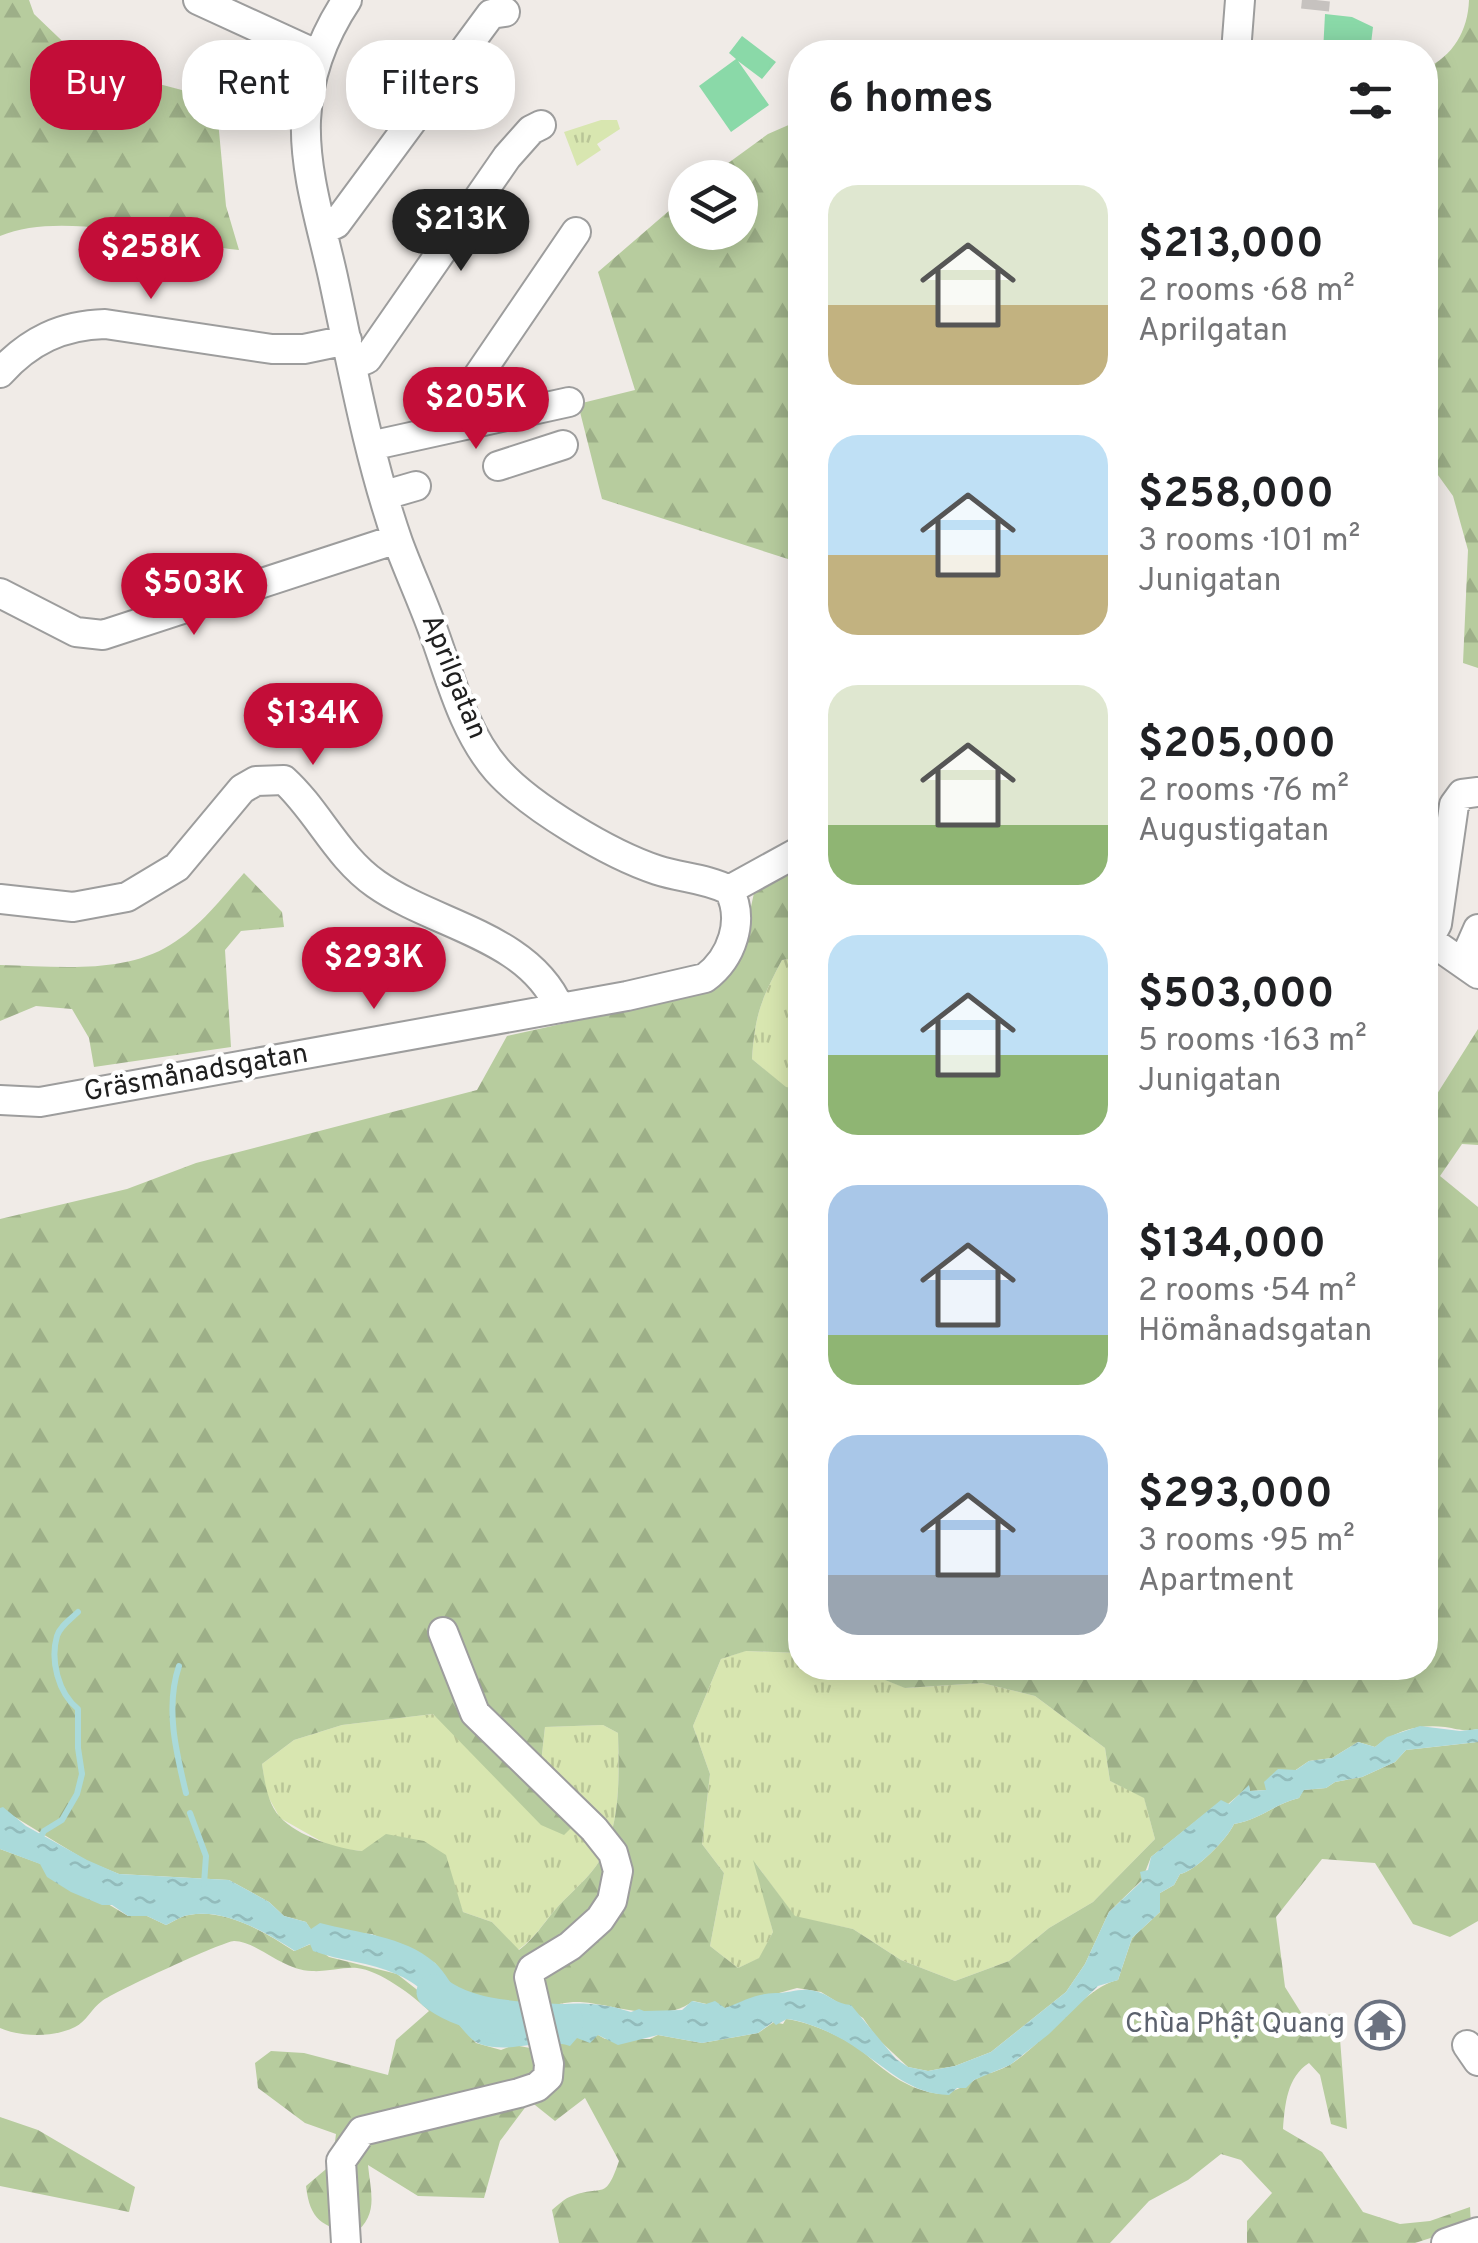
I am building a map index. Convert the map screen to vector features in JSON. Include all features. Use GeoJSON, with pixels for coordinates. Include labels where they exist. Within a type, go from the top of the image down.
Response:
{"type":"FeatureCollection","features":[{"type":"Feature","properties":{"kind":"street"},"geometry":{"type":"LineString","coordinates":[[198,0],[285,40]]}},
{"type":"Feature","properties":{"kind":"street","name":"Aprilgatan"},"geometry":{"type":"LineString","coordinates":[[326,40],[347,0]]}},
{"type":"Feature","properties":{"kind":"street"},"geometry":{"type":"LineString","coordinates":[[1237,40],[1240,0]]}},
{"type":"Feature","properties":{"kind":"street"},"geometry":{"type":"LineString","coordinates":[[322,228],[336,224],[491,14],[504,12]]}},
{"type":"Feature","properties":{"kind":"street"},"geometry":{"type":"LineString","coordinates":[[0,373],[32,343],[50,334],[106,324],[272,349],[349,352],[367,359],[507,157],[531,130],[541,125]]}},
{"type":"Feature","properties":{"kind":"street","name":"Aprilgatan"},"geometry":{"type":"LineString","coordinates":[[307,130],[322,228],[370,446],[397,539],[464,717],[501,774],[520,793],[550,813],[651,868],[717,883],[729,890]]}},
{"type":"Feature","properties":{"kind":"street"},"geometry":{"type":"LineString","coordinates":[[448,428],[446,423],[576,232]]}},
{"type":"Feature","properties":{"kind":"street"},"geometry":{"type":"LineString","coordinates":[[370,446],[569,402]]}},
{"type":"Feature","properties":{"kind":"street"},"geometry":{"type":"LineString","coordinates":[[511,416],[510,462],[563,445]]}},
{"type":"Feature","properties":{"kind":"street"},"geometry":{"type":"LineString","coordinates":[[384,494],[416,486]]}},
{"type":"Feature","properties":{"kind":"street"},"geometry":{"type":"LineString","coordinates":[[0,593],[76,632],[104,635],[397,539]]}},
{"type":"Feature","properties":{"kind":"street"},"geometry":{"type":"LineString","coordinates":[[0,899],[73,907],[127,897],[177,868],[242,789],[256,781],[284,780],[354,866],[378,886],[512,954],[538,974],[559,1007]]}},
{"type":"Feature","properties":{"kind":"street"},"geometry":{"type":"LineString","coordinates":[[1438,917],[1454,805],[1462,794],[1478,792]]}},
{"type":"Feature","properties":{"kind":"street"},"geometry":{"type":"LineString","coordinates":[[729,890],[788,858]]}},
{"type":"Feature","properties":{"kind":"street","name":"Gräsmånadsgatan"},"geometry":{"type":"LineString","coordinates":[[0,1100],[40,1102],[705,978],[732,944],[737,910],[729,890]]}},
{"type":"Feature","properties":{"kind":"street"},"geometry":{"type":"LineString","coordinates":[[1438,946],[1471,969],[1478,929]]}},
{"type":"Feature","properties":{"kind":"street"},"geometry":{"type":"LineString","coordinates":[[346,2243],[341,2161],[362,2131],[537,2088],[548,2077],[549,2064],[529,1986],[532,1969],[570,1946],[600,1919],[612,1900],[618,1871],[613,1853],[594,1829],[475,1713],[444,1632]]}},
{"type":"Feature","properties":{"kind":"street"},"geometry":{"type":"LineString","coordinates":[[1446,2243],[1478,2232]]}},
{"type":"Feature","properties":{"kind":"green space"},"geometry":{"type":"Polygon","coordinates":[[[0,0],[29,0],[34,14],[61,40],[30,40],[30,130],[162,130],[162,85],[182,90],[182,130],[219,130],[226,206],[239,250],[86,227],[26,229],[0,236],[0,0]]]}},
{"type":"Feature","properties":{"kind":"green space"},"geometry":{"type":"Polygon","coordinates":[[[1469,0],[1478,0],[1478,668],[1463,663],[1468,550],[1453,496],[1438,475],[1438,62],[1451,50],[1466,22],[1469,0]]]}},
{"type":"Feature","properties":{"kind":"green space"},"geometry":{"type":"Polygon","coordinates":[[[1325,14],[1352,17],[1373,27],[1371,40],[1324,40],[1325,14]]]}},
{"type":"Feature","properties":{"kind":"green space"},"geometry":{"type":"Polygon","coordinates":[[[742,36],[776,62],[762,79],[738,61],[769,105],[731,132],[699,86],[736,59],[729,53],[742,36]]]}},
{"type":"Feature","properties":{"kind":"green space"},"geometry":{"type":"Polygon","coordinates":[[[601,120],[617,120],[620,129],[597,144],[601,150],[577,166],[564,132],[601,120]]]}},
{"type":"Feature","properties":{"kind":"green space"},"geometry":{"type":"Polygon","coordinates":[[[788,125],[788,559],[602,499],[578,404],[635,390],[598,272],[668,212],[668,250],[758,250],[758,160],[732,160],[768,134],[788,125]]]}},
{"type":"Feature","properties":{"kind":"green space"},"geometry":{"type":"Polygon","coordinates":[[[788,872],[788,959],[782,960],[760,1008],[752,1059],[788,1087],[788,1653],[746,1651],[721,1659],[693,1726],[710,1774],[702,1844],[724,1873],[710,1946],[738,1968],[759,1958],[773,1932],[753,1860],[795,1916],[853,1929],[901,1960],[955,1981],[1009,1961],[1049,1928],[1093,1902],[1155,1839],[1144,1798],[1110,1781],[1105,1748],[1035,1696],[982,1683],[905,1688],[885,1680],[1438,1680],[1438,1092],[1478,1029],[1478,1145],[1462,1144],[1440,1176],[1478,1207],[1478,1729],[1426,1726],[1400,1732],[1375,1747],[1358,1742],[1332,1758],[1309,1761],[1266,1790],[1250,1791],[1249,1786],[1228,1804],[1221,1801],[1151,1857],[1142,1880],[1109,1912],[1085,1964],[1066,1992],[991,2052],[955,2066],[928,2071],[908,2067],[877,2038],[863,2018],[821,1992],[797,1988],[725,2008],[693,2001],[667,2012],[653,2012],[572,2002],[545,2008],[514,2024],[494,2020],[463,2000],[435,1963],[372,1934],[311,1930],[306,1922],[284,1916],[269,1902],[229,1880],[119,1874],[87,1861],[0,1808],[0,1219],[127,1189],[196,1163],[477,1090],[507,1036],[702,993],[724,973],[739,947],[755,888],[788,872]],[[433,1714],[342,1725],[294,1740],[262,1764],[272,1805],[287,1824],[307,1836],[362,1851],[386,1834],[424,1841],[446,1855],[463,1912],[492,1922],[519,1950],[589,1875],[609,1840],[617,1804],[618,1733],[603,1725],[545,1727],[541,1763],[576,1823],[564,1835],[541,1825],[433,1714]]]}},
{"type":"Feature","properties":{"kind":"green space"},"geometry":{"type":"Polygon","coordinates":[[[244,873],[282,912],[284,927],[241,931],[225,950],[231,1047],[94,1067],[89,1038],[72,1009],[36,1006],[0,1021],[0,965],[87,967],[151,955],[191,930],[244,873]]]}},
{"type":"Feature","properties":{"kind":"green space"},"geometry":{"type":"Polygon","coordinates":[[[788,959],[788,1088],[752,1059],[760,1008],[782,960],[788,959]]]}},
{"type":"Feature","properties":{"kind":"green space"},"geometry":{"type":"Polygon","coordinates":[[[745,1651],[788,1653],[788,1680],[886,1680],[906,1688],[982,1683],[1035,1696],[1105,1748],[1110,1781],[1144,1797],[1155,1839],[1093,1902],[1049,1928],[1009,1961],[955,1981],[901,1960],[853,1929],[795,1917],[756,1864],[773,1932],[760,1958],[738,1968],[710,1946],[724,1873],[702,1844],[710,1774],[693,1726],[721,1659],[745,1651]]]}},
{"type":"Feature","properties":{"kind":"green space"},"geometry":{"type":"Polygon","coordinates":[[[433,1714],[455,1734],[541,1763],[545,1727],[603,1725],[618,1733],[617,1804],[602,1856],[518,1950],[492,1922],[463,1912],[456,1894],[362,1851],[333,1848],[280,1818],[266,1793],[262,1764],[294,1740],[342,1725],[433,1714]]]}},
{"type":"Feature","properties":{"kind":"green space"},"geometry":{"type":"Polygon","coordinates":[[[1478,1742],[1478,1921],[1450,1937],[1413,1924],[1375,1863],[1322,1859],[1276,1917],[1285,1987],[1305,2019],[1338,2013],[1347,2129],[1331,2124],[1320,2075],[1309,2063],[1292,2083],[1283,2129],[1322,2152],[1363,2212],[1400,2224],[1430,2221],[1470,2207],[1471,2225],[1415,2243],[1247,2243],[1247,2221],[1272,2193],[1241,2160],[1221,2154],[1188,2180],[1149,2201],[1110,2243],[559,2243],[552,2210],[569,2197],[606,2187],[619,2161],[585,2098],[555,2121],[530,2101],[500,2141],[484,2198],[418,2196],[368,2165],[370,2212],[353,2235],[319,2220],[308,2198],[306,2186],[332,2164],[336,2134],[305,2123],[258,2088],[255,2063],[271,2051],[304,2053],[388,2075],[396,2040],[429,2011],[385,1979],[357,1968],[301,1969],[234,1941],[111,1996],[79,2025],[66,2031],[37,2035],[0,2028],[0,1849],[41,1864],[128,1916],[147,1916],[166,1925],[189,1915],[217,1915],[258,1929],[294,1951],[311,1944],[329,1957],[397,1974],[453,2018],[476,2043],[501,2050],[598,2035],[605,2039],[650,2039],[658,2035],[702,2043],[758,2033],[774,2022],[783,2024],[786,2019],[846,2041],[905,2083],[945,2093],[1011,2064],[1092,1993],[1118,1980],[1132,1938],[1160,1912],[1160,1893],[1210,1854],[1234,1824],[1299,1798],[1303,1790],[1362,1777],[1395,1762],[1406,1750],[1478,1742]]]}},
{"type":"Feature","properties":{"kind":"green space"},"geometry":{"type":"Polygon","coordinates":[[[0,2117],[38,2130],[135,2187],[129,2212],[0,2186],[0,2117]]]}},
{"type":"Feature","properties":{"kind":"water"},"geometry":{"type":"Polygon","coordinates":[[[1420,1726],[1478,1729],[1478,1742],[1406,1750],[1395,1762],[1362,1777],[1304,1790],[1299,1798],[1234,1824],[1210,1854],[1160,1893],[1160,1912],[1132,1938],[1118,1980],[1098,1986],[1010,2065],[949,2095],[912,2086],[834,2035],[787,2019],[776,2025],[773,2022],[758,2033],[702,2043],[658,2035],[618,2045],[598,2035],[590,2043],[577,2038],[570,2046],[548,2043],[503,2048],[480,2044],[426,1993],[396,1974],[313,1951],[310,1944],[295,1951],[258,1929],[217,1915],[189,1915],[166,1925],[147,1916],[128,1916],[112,1905],[102,1905],[71,1892],[47,1877],[40,1864],[0,1849],[3,1807],[26,1826],[119,1874],[229,1880],[269,1902],[284,1916],[306,1922],[311,1929],[320,1923],[409,1946],[438,1966],[463,2000],[469,2000],[483,2015],[502,2024],[516,2022],[540,2007],[555,2005],[598,2005],[631,2012],[682,2010],[692,2001],[715,2001],[725,2008],[761,1995],[810,1990],[851,2005],[896,2059],[908,2067],[928,2071],[955,2066],[991,2052],[1066,1992],[1085,1964],[1109,1912],[1142,1881],[1140,1872],[1148,1870],[1151,1857],[1221,1800],[1229,1804],[1249,1785],[1250,1791],[1266,1790],[1264,1782],[1278,1769],[1296,1770],[1309,1761],[1332,1758],[1358,1742],[1375,1747],[1387,1737],[1420,1726]]]}},
{"type":"Feature","properties":{"kind":"waterway"},"geometry":{"type":"LineString","coordinates":[[40,1838],[62,1820],[77,1794],[82,1774],[78,1709],[57,1676],[55,1655],[58,1632],[78,1612]]}},
{"type":"Feature","properties":{"kind":"waterway"},"geometry":{"type":"LineString","coordinates":[[179,1666],[172,1713],[186,1793]]}},
{"type":"Feature","properties":{"kind":"waterway"},"geometry":{"type":"LineString","coordinates":[[190,1813],[206,1856],[204,1884]]}},
{"type":"Feature","properties":{"kind":"waterway"},"geometry":{"type":"LineString","coordinates":[[434,1992],[480,2013],[566,2022]]}},
{"type":"Feature","properties":{"kind":"tunnel"},"geometry":{"type":"LineString","coordinates":[[1315,10],[1316,0]]}},
{"type":"Feature","properties":{"kind":"place","name":"Chùa Phật Quang"},"geometry":{"type":"Point","coordinates":[1380,2025]}}]}
